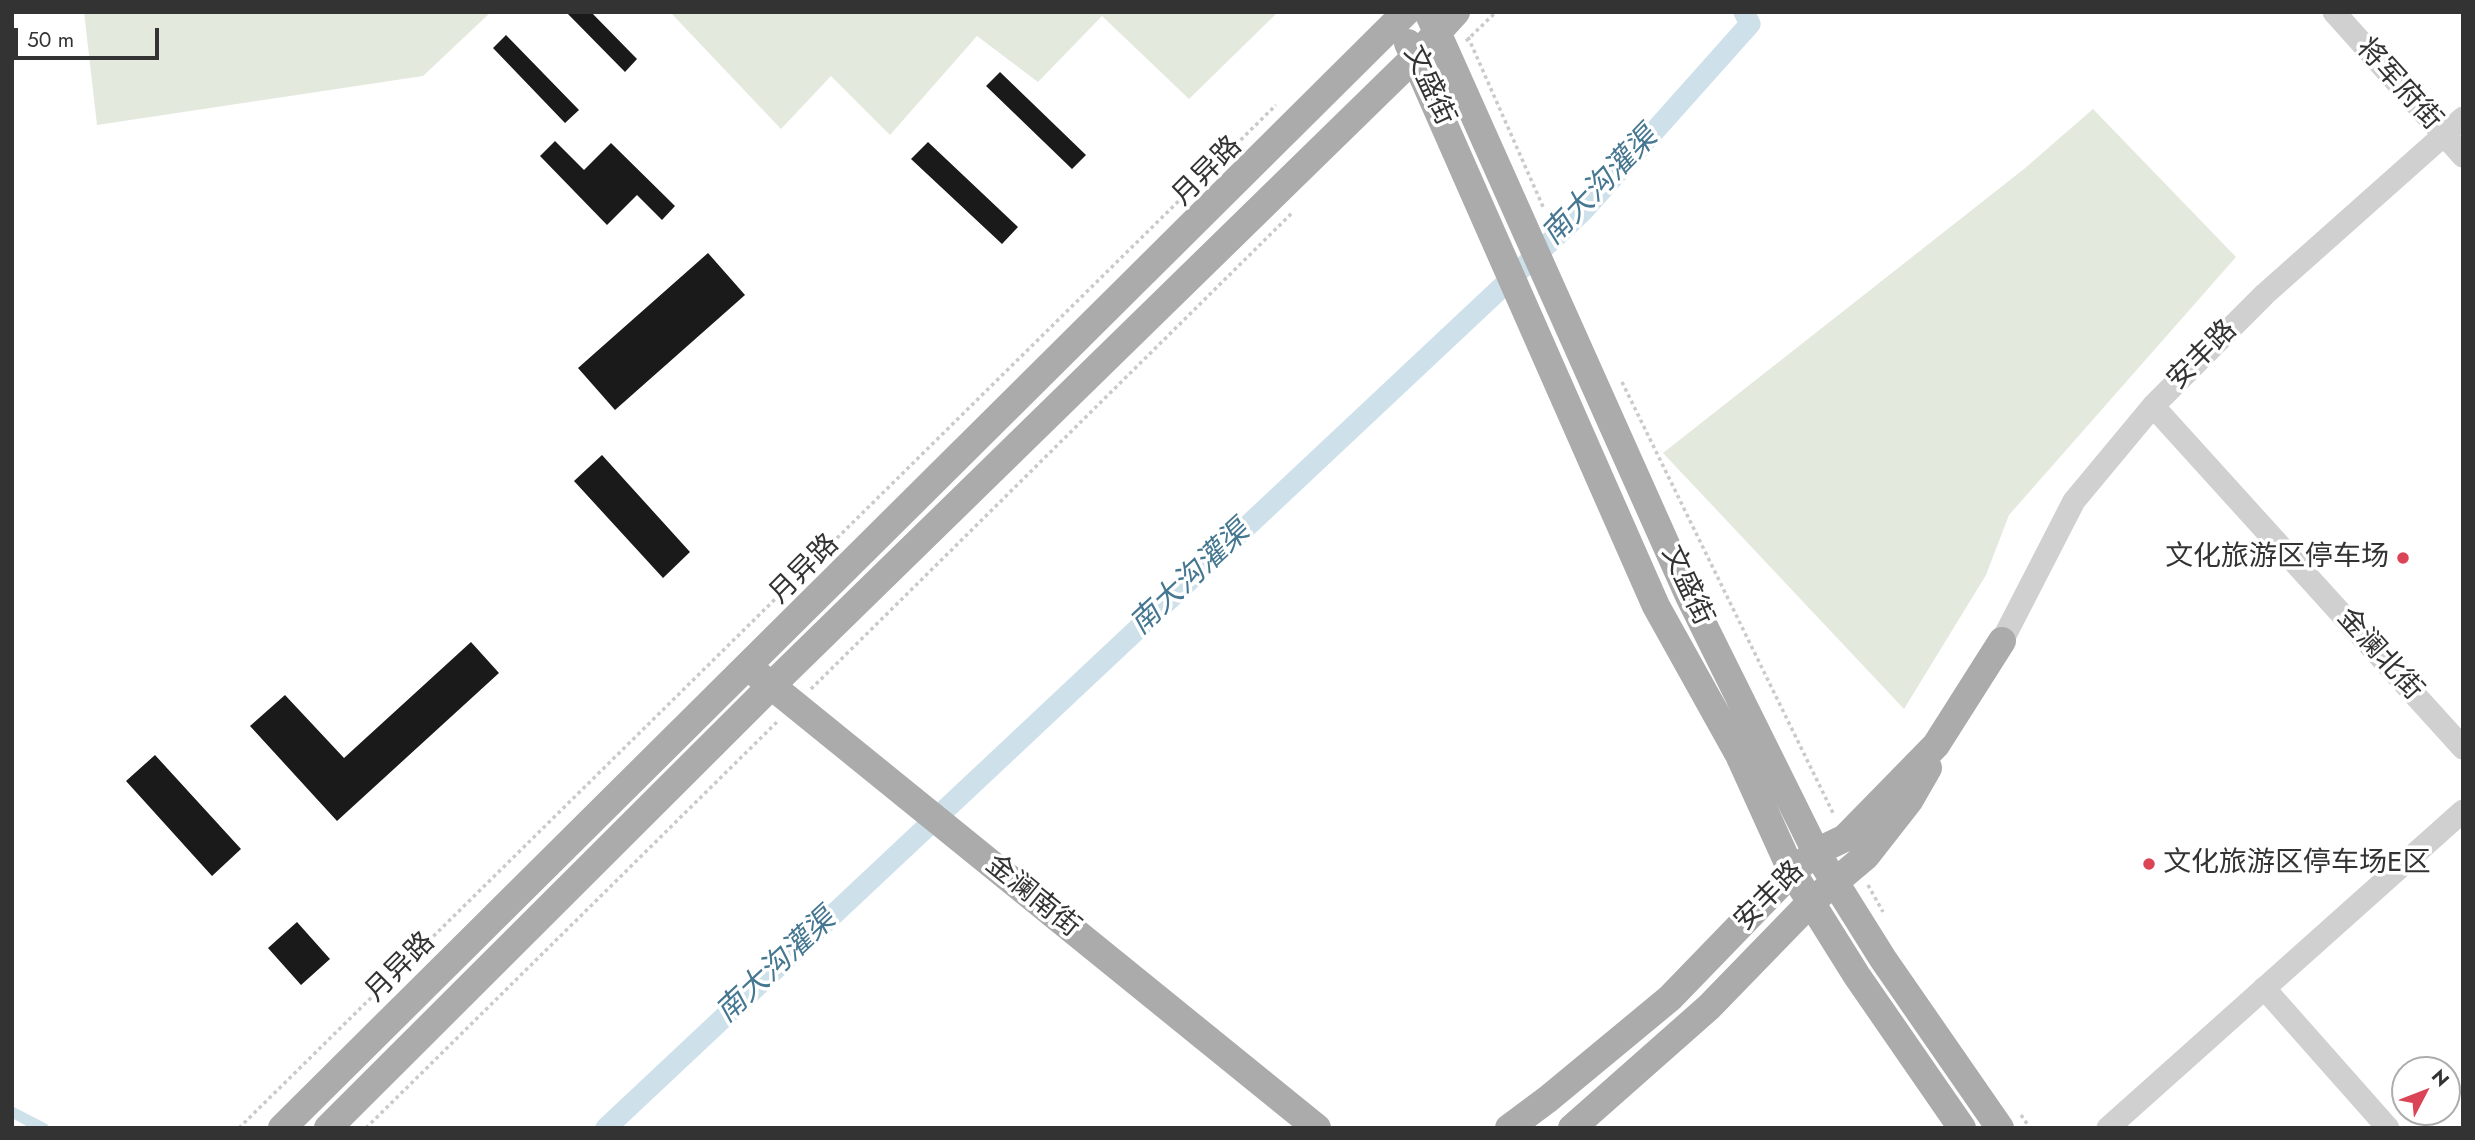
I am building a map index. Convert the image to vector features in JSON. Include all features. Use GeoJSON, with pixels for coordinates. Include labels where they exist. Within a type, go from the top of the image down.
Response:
{"type":"FeatureCollection","features":[{"type":"Feature","properties":{"kind":"main road","name":"文盛街"},"geometry":{"type":"LineString","coordinates":[[1398,15],[1656,606],[1739,755],[1792,872],[1962,1128]]}},
{"type":"Feature","properties":{"kind":"main road","name":"月异路"},"geometry":{"type":"LineString","coordinates":[[282,1128],[1398,15]]}},
{"type":"Feature","properties":{"kind":"main road","name":"文盛街"},"geometry":{"type":"LineString","coordinates":[[1444,17],[1448,58],[1689,596],[1816,852],[1932,1032],[2007,1116]]}},
{"type":"Feature","properties":{"kind":"main road"},"geometry":{"type":"LineString","coordinates":[[328,1128],[771,687],[1415,57],[1444,17]]}},
{"type":"Feature","properties":{"kind":"main road","name":"安丰路"},"geometry":{"type":"LineString","coordinates":[[1509,1128],[1670,998],[1792,872],[1816,852],[1845,838],[1936,745],[2002,641]]}},
{"type":"Feature","properties":{"kind":"main road","name":"安丰路"},"geometry":{"type":"LineString","coordinates":[[1572,1128],[1709,1007],[1810,902],[1856,865],[1909,801],[2002,641]]}},
{"type":"Feature","properties":{"kind":"main road","name":"金澜南街"},"geometry":{"type":"LineString","coordinates":[[747,665],[794,706],[1317,1128]]}},
{"type":"Feature","properties":{"kind":"street","name":"将军府街"},"geometry":{"type":"LineString","coordinates":[[2334,12],[2463,156]]}},
{"type":"Feature","properties":{"kind":"street","name":"安丰路"},"geometry":{"type":"LineString","coordinates":[[2002,641],[2074,501],[2153,406],[2265,294],[2463,118]]}},
{"type":"Feature","properties":{"kind":"street","name":"金澜北街"},"geometry":{"type":"LineString","coordinates":[[2153,406],[2463,748]]}},
{"type":"Feature","properties":{"kind":"street"},"geometry":{"type":"LineString","coordinates":[[2108,1128],[2463,811]]}},
{"type":"Feature","properties":{"kind":"street"},"geometry":{"type":"LineString","coordinates":[[2264,988],[2388,1128]]}},
{"type":"Feature","properties":{"kind":"path"},"geometry":{"type":"LineString","coordinates":[[1448,58],[1496,12]]}},
{"type":"Feature","properties":{"kind":"path","name":"文盛街"},"geometry":{"type":"LineString","coordinates":[[1444,17],[1468,39],[1519,152]]}},
{"type":"Feature","properties":{"kind":"path","name":"月异路"},"geometry":{"type":"LineString","coordinates":[[239,1128],[1284,97]]}},
{"type":"Feature","properties":{"kind":"path"},"geometry":{"type":"LineString","coordinates":[[366,1128],[1294,211]]}},
{"type":"Feature","properties":{"kind":"path","name":"文盛街"},"geometry":{"type":"LineString","coordinates":[[1616,370],[1845,838]]}},
{"type":"Feature","properties":{"kind":"path"},"geometry":{"type":"LineString","coordinates":[[1856,865],[1886,917]]}},
{"type":"Feature","properties":{"kind":"path"},"geometry":{"type":"LineString","coordinates":[[2007,1116],[2030,1128]]}},
{"type":"Feature","properties":{"kind":"shaded area"},"geometry":{"type":"Polygon","coordinates":[[[84,12],[491,12],[423,76],[97,125],[84,12]]]}},
{"type":"Feature","properties":{"kind":"shaded area"},"geometry":{"type":"Polygon","coordinates":[[[670,12],[1278,12],[1189,99],[1102,16],[1038,82],[977,36],[890,135],[831,76],[781,129],[670,12]]]}},
{"type":"Feature","properties":{"kind":"shaded area"},"geometry":{"type":"Polygon","coordinates":[[[2093,109],[2236,257],[2009,515],[1986,575],[1904,709],[1663,453],[2024,169],[2093,109]]]}},
{"type":"Feature","properties":{"kind":"shaded area"},"geometry":{"type":"Polygon","coordinates":[[[12,1106],[50,1128],[30,1128],[12,1118],[12,1106]]]}},
{"type":"Feature","properties":{"kind":"building"},"geometry":{"type":"Polygon","coordinates":[[[566,12],[591,12],[637,59],[625,72],[566,12]]]}},
{"type":"Feature","properties":{"kind":"building"},"geometry":{"type":"Polygon","coordinates":[[[506,35],[579,110],[565,123],[493,48],[506,35]]]}},
{"type":"Feature","properties":{"kind":"building"},"geometry":{"type":"Polygon","coordinates":[[[1000,72],[1086,155],[1072,169],[986,86],[1000,72]]]}},
{"type":"Feature","properties":{"kind":"building"},"geometry":{"type":"Polygon","coordinates":[[[555,141],[584,170],[611,143],[675,206],[662,220],[637,195],[607,225],[540,156],[555,141]]]}},
{"type":"Feature","properties":{"kind":"building"},"geometry":{"type":"Polygon","coordinates":[[[928,142],[1018,227],[1002,244],[911,159],[928,142]]]}},
{"type":"Feature","properties":{"kind":"building"},"geometry":{"type":"Polygon","coordinates":[[[708,253],[745,295],[615,410],[578,368],[708,253]]]}},
{"type":"Feature","properties":{"kind":"building"},"geometry":{"type":"Polygon","coordinates":[[[602,455],[690,552],[663,578],[574,481],[602,455]]]}},
{"type":"Feature","properties":{"kind":"building"},"geometry":{"type":"Polygon","coordinates":[[[471,642],[499,673],[337,821],[250,726],[285,695],[344,758],[471,642]]]}},
{"type":"Feature","properties":{"kind":"building"},"geometry":{"type":"Polygon","coordinates":[[[155,755],[241,849],[212,876],[126,781],[155,755]]]}},
{"type":"Feature","properties":{"kind":"building"},"geometry":{"type":"Polygon","coordinates":[[[297,922],[330,959],[301,985],[268,948],[297,922]]]}},
{"type":"Feature","properties":{"kind":"waterway","name":"南大沟灌渠"},"geometry":{"type":"LineString","coordinates":[[606,1128],[1584,210],[1750,24],[1744,12]]}},
{"type":"Feature","properties":{"kind":"place","name":"文化旅游区停车场"},"geometry":{"type":"Point","coordinates":[2403,558]}},
{"type":"Feature","properties":{"kind":"place","name":"文化旅游区停车场E区"},"geometry":{"type":"Point","coordinates":[2149,864]}}]}
